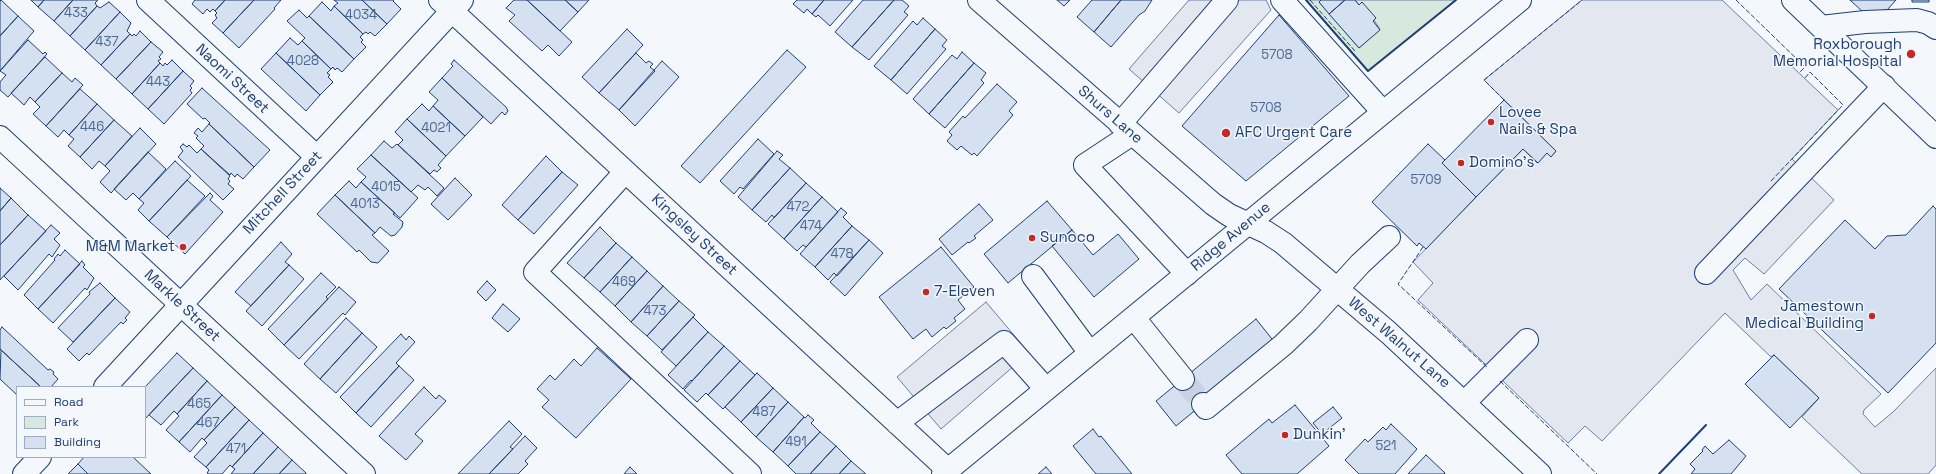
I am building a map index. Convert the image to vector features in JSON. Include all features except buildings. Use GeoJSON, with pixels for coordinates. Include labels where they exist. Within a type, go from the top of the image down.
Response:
{"type":"FeatureCollection","features":[{"type":"Feature","properties":{"kind":"street","name":"Naomi Street"},"geometry":{"type":"LineString","coordinates":[[148,0],[317,157]]}},
{"type":"Feature","properties":{"kind":"street","name":"Shurs Lane"},"geometry":{"type":"LineString","coordinates":[[979,0],[1213,204],[1229,215],[1247,223]]}},
{"type":"Feature","properties":{"kind":"street"},"geometry":{"type":"LineString","coordinates":[[1186,274],[1085,165],[1126,129],[1227,0]]}},
{"type":"Feature","properties":{"kind":"street"},"geometry":{"type":"LineString","coordinates":[[1282,0],[1383,112]]}},
{"type":"Feature","properties":{"kind":"street"},"geometry":{"type":"LineString","coordinates":[[1793,0],[1936,137]]}},
{"type":"Feature","properties":{"kind":"street","name":"Ridge Avenue"},"geometry":{"type":"LineString","coordinates":[[946,472],[1383,112],[1511,3]]}},
{"type":"Feature","properties":{"kind":"street","name":"Mitchell Street"},"geometry":{"type":"LineString","coordinates":[[106,386],[317,157],[451,4]]}},
{"type":"Feature","properties":{"kind":"street","name":"Kingsley Street"},"geometry":{"type":"LineString","coordinates":[[451,4],[625,172],[897,423],[946,472]]}},
{"type":"Feature","properties":{"kind":"street"},"geometry":{"type":"LineString","coordinates":[[1821,27],[1865,22],[1917,20],[1928,23],[1936,28]]}},
{"type":"Feature","properties":{"kind":"street"},"geometry":{"type":"LineString","coordinates":[[1706,273],[1884,86]]}},
{"type":"Feature","properties":{"kind":"street","name":"Markle Street"},"geometry":{"type":"LineString","coordinates":[[0,137],[364,474]]}},
{"type":"Feature","properties":{"kind":"street"},"geometry":{"type":"LineString","coordinates":[[625,172],[535,272],[750,474]]}},
{"type":"Feature","properties":{"kind":"street","name":"West Walnut Lane"},"geometry":{"type":"LineString","coordinates":[[1247,223],[1283,243],[1337,288],[1466,402],[1540,474]]}},
{"type":"Feature","properties":{"kind":"street"},"geometry":{"type":"LineString","coordinates":[[1203,404],[1206,408],[1282,345],[1308,321],[1360,264],[1389,237]]}},
{"type":"Feature","properties":{"kind":"street"},"geometry":{"type":"LineString","coordinates":[[1034,276],[1090,353]]}},
{"type":"Feature","properties":{"kind":"street"},"geometry":{"type":"LineString","coordinates":[[1134,318],[1183,379]]}},
{"type":"Feature","properties":{"kind":"street"},"geometry":{"type":"LineString","coordinates":[[1466,402],[1527,340]]}},
{"type":"Feature","properties":{"kind":"street"},"geometry":{"type":"LineString","coordinates":[[897,423],[1004,342],[1046,389]]}},
{"type":"Feature","properties":{"kind":"street"},"geometry":{"type":"LineString","coordinates":[[24,474],[39,458]]}},
{"type":"Feature","properties":{"kind":"green space"},"geometry":{"type":"Polygon","coordinates":[[[1306,0],[1321,0],[1319,2],[1359,48],[1380,29],[1362,3],[1359,5],[1355,0],[1456,0],[1368,71],[1306,0]]]}},
{"type":"Feature","properties":{"kind":"shaded area"},"geometry":{"type":"Polygon","coordinates":[[[1189,0],[1266,0],[1271,10],[1179,113],[1129,69],[1189,0]]]}},
{"type":"Feature","properties":{"kind":"shaded area"},"geometry":{"type":"Polygon","coordinates":[[[1582,0],[1722,0],[1838,110],[1792,159],[1834,200],[1764,274],[1745,258],[1733,270],[1751,300],[1767,284],[1881,394],[1864,410],[1863,414],[1875,427],[1893,412],[1936,368],[1936,465],[1928,474],[1862,474],[1802,417],[1819,398],[1774,355],[1771,357],[1725,313],[1602,441],[1585,426],[1568,443],[1418,300],[1433,283],[1413,262],[1523,149],[1537,163],[1547,153],[1551,157],[1556,151],[1484,80],[1582,0]]]}},
{"type":"Feature","properties":{"kind":"shaded area"},"geometry":{"type":"Polygon","coordinates":[[[986,302],[1029,353],[941,429],[897,377],[986,302]]]}},
{"type":"Feature","properties":{"kind":"tunnel"},"geometry":{"type":"LineString","coordinates":[[1183,379],[1203,404]]}},
{"type":"Feature","properties":{"kind":"fence"},"geometry":{"type":"LineString","coordinates":[[1310,0],[1355,51]]}},
{"type":"Feature","properties":{"kind":"fence"},"geometry":{"type":"LineString","coordinates":[[1504,100],[1484,80],[1582,0]]}},
{"type":"Feature","properties":{"kind":"fence"},"geometry":{"type":"LineString","coordinates":[[1736,0],[1805,67],[1799,73]]}},
{"type":"Feature","properties":{"kind":"fence"},"geometry":{"type":"LineString","coordinates":[[1771,181],[1843,105],[1810,72],[1805,78]]}},
{"type":"Feature","properties":{"kind":"fence"},"geometry":{"type":"LineString","coordinates":[[1423,247],[1398,284],[1488,368]]}},
{"type":"Feature","properties":{"kind":"fence"},"geometry":{"type":"LineString","coordinates":[[1500,381],[1597,474]]}},
{"type":"Feature","properties":{"kind":"wall"},"geometry":{"type":"LineString","coordinates":[[1306,0],[1368,71],[1456,0]]}},
{"type":"Feature","properties":{"kind":"wall"},"geometry":{"type":"LineString","coordinates":[[1659,474],[1706,425]]}},
{"type":"Feature","properties":{"kind":"place","name":"Roxborough Memorial Hospital"},"geometry":{"type":"Point","coordinates":[1911,54]}},
{"type":"Feature","properties":{"kind":"place","name":"Lovee Nails & Spa"},"geometry":{"type":"Point","coordinates":[1491,122]}},
{"type":"Feature","properties":{"kind":"place","name":"AFC Urgent Care"},"geometry":{"type":"Point","coordinates":[1226,133]}},
{"type":"Feature","properties":{"kind":"place","name":"Domino's"},"geometry":{"type":"Point","coordinates":[1461,163]}},
{"type":"Feature","properties":{"kind":"place","name":"Sunoco"},"geometry":{"type":"Point","coordinates":[1032,238]}},
{"type":"Feature","properties":{"kind":"place","name":"M&M Market"},"geometry":{"type":"Point","coordinates":[183,247]}},
{"type":"Feature","properties":{"kind":"place","name":"7-Eleven"},"geometry":{"type":"Point","coordinates":[926,292]}},
{"type":"Feature","properties":{"kind":"place","name":"Jamestown Medical Building"},"geometry":{"type":"Point","coordinates":[1872,316]}},
{"type":"Feature","properties":{"kind":"place","name":"Dunkin'"},"geometry":{"type":"Point","coordinates":[1285,435]}}]}
